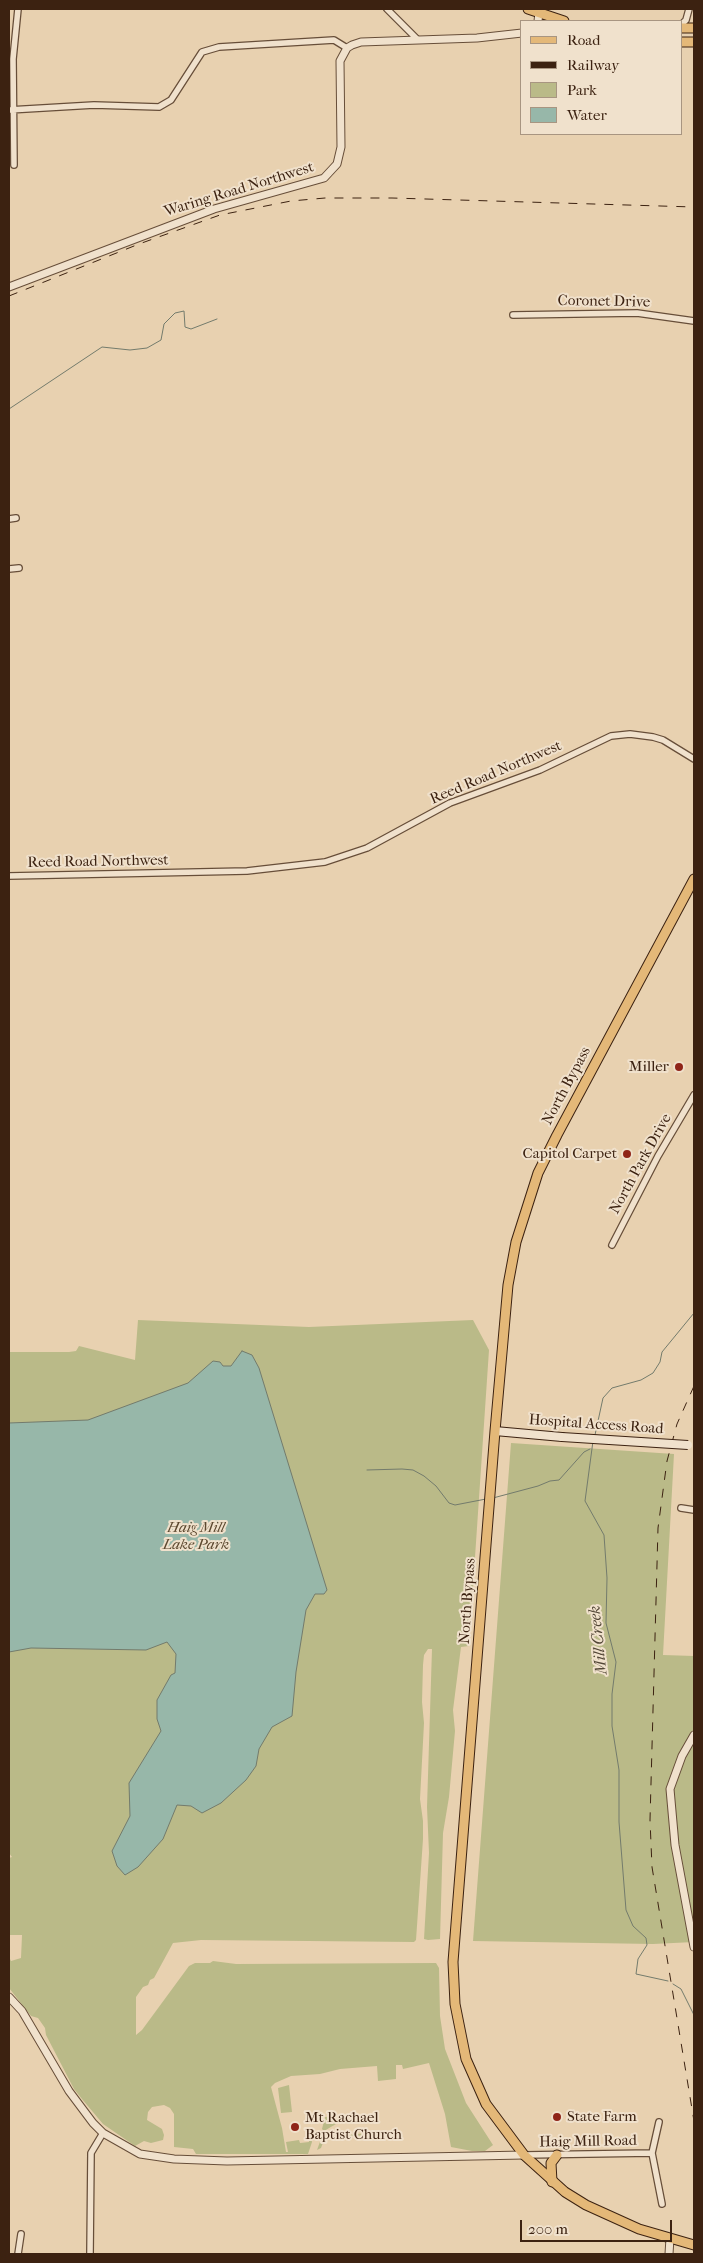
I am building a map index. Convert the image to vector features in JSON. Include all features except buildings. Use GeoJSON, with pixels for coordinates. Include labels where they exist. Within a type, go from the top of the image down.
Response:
{"type":"FeatureCollection","features":[{"type":"Feature","properties":{"kind":"main road"},"geometry":{"type":"LineString","coordinates":[[528,9],[538,14],[560,20]]}},
{"type":"Feature","properties":{"kind":"main road","name":"North Bypass"},"geometry":{"type":"LineString","coordinates":[[694,879],[538,1173],[516,1242],[508,1285],[495,1431],[454,1962],[455,2004],[466,2059],[486,2104],[524,2155],[565,2192],[611,2218],[694,2245]]}},
{"type":"Feature","properties":{"kind":"main road","name":"Hospital Access Road"},"geometry":{"type":"LineString","coordinates":[[495,1431],[691,1446]]}},
{"type":"Feature","properties":{"kind":"main road"},"geometry":{"type":"LineString","coordinates":[[552,2182],[551,2163],[557,2155]]}},
{"type":"Feature","properties":{"kind":"street"},"geometry":{"type":"LineString","coordinates":[[14,165],[11,109],[14,42],[18,9]]}},
{"type":"Feature","properties":{"kind":"street"},"geometry":{"type":"LineString","coordinates":[[387,9],[417,39]]}},
{"type":"Feature","properties":{"kind":"street"},"geometry":{"type":"LineString","coordinates":[[683,24],[689,9]]}},
{"type":"Feature","properties":{"kind":"street"},"geometry":{"type":"LineString","coordinates":[[11,109],[94,105],[159,107],[171,100],[202,52],[219,47],[334,40],[347,48],[361,42],[477,38],[520,33]]}},
{"type":"Feature","properties":{"kind":"street","name":"Waring Road Northwest"},"geometry":{"type":"LineString","coordinates":[[9,287],[214,209],[324,178],[337,164],[341,147],[340,66],[347,48]]}},
{"type":"Feature","properties":{"kind":"street","name":"Coronet Drive"},"geometry":{"type":"LineString","coordinates":[[513,315],[637,313],[694,321]]}},
{"type":"Feature","properties":{"kind":"street"},"geometry":{"type":"LineString","coordinates":[[9,518],[16,518]]}},
{"type":"Feature","properties":{"kind":"street"},"geometry":{"type":"LineString","coordinates":[[9,569],[19,568]]}},
{"type":"Feature","properties":{"kind":"street","name":"Reed Road Northwest"},"geometry":{"type":"LineString","coordinates":[[9,876],[247,871],[325,862],[367,848],[450,803],[540,770],[611,736],[637,734],[653,737],[663,740],[694,759]]}},
{"type":"Feature","properties":{"kind":"street","name":"North Park Drive"},"geometry":{"type":"LineString","coordinates":[[612,1245],[658,1156],[694,1095]]}},
{"type":"Feature","properties":{"kind":"street"},"geometry":{"type":"LineString","coordinates":[[681,1508],[694,1510]]}},
{"type":"Feature","properties":{"kind":"street"},"geometry":{"type":"LineString","coordinates":[[694,1735],[682,1756],[670,1789],[675,1845],[694,1947]]}},
{"type":"Feature","properties":{"kind":"street"},"geometry":{"type":"LineString","coordinates":[[9,1997],[22,2010],[73,2096],[103,2133],[140,2154],[174,2159],[262,2160],[524,2155]]}},
{"type":"Feature","properties":{"kind":"street"},"geometry":{"type":"LineString","coordinates":[[659,2122],[652,2153],[662,2204]]}},
{"type":"Feature","properties":{"kind":"street"},"geometry":{"type":"LineString","coordinates":[[90,2254],[91,2153],[103,2133]]}},
{"type":"Feature","properties":{"kind":"street","name":"Haig Mill Road"},"geometry":{"type":"LineString","coordinates":[[524,2155],[652,2153]]}},
{"type":"Feature","properties":{"kind":"street"},"geometry":{"type":"LineString","coordinates":[[18,2254],[21,2234]]}},
{"type":"Feature","properties":{"kind":"street"},"geometry":{"type":"LineString","coordinates":[[668,2254],[670,2238]]}},
{"type":"Feature","properties":{"kind":"green space","name":"Haig Mill Lake Park"},"geometry":{"type":"Polygon","coordinates":[[[138,1320],[309,1327],[473,1320],[489,1350],[469,1646],[461,1647],[453,1710],[455,1731],[449,1797],[443,1833],[440,1939],[424,1939],[429,1853],[427,1807],[432,1649],[428,1649],[424,1655],[423,1665],[422,1702],[424,1723],[420,1799],[423,1839],[416,1940],[414,1942],[201,1940],[173,1943],[154,1978],[150,1980],[148,1985],[143,1987],[136,1997],[136,2035],[142,2030],[189,1966],[195,1963],[210,1963],[213,1961],[236,1964],[436,1963],[439,1968],[440,2016],[445,2049],[466,2103],[493,2145],[485,2151],[472,2151],[451,2147],[445,2114],[429,2063],[403,2069],[402,2065],[396,2065],[396,2079],[378,2081],[377,2066],[291,2076],[275,2083],[271,2087],[286,2152],[288,2152],[286,2142],[299,2140],[300,2143],[309,2142],[308,2127],[312,2142],[308,2154],[196,2154],[193,2149],[174,2147],[174,2114],[170,2108],[164,2105],[152,2107],[148,2112],[147,2120],[162,2129],[163,2140],[151,2143],[144,2141],[135,2146],[103,2124],[74,2089],[46,2035],[45,2028],[38,2018],[31,2016],[9,1988],[9,1957],[11,1961],[21,1958],[22,1935],[9,1935],[9,1858],[12,1857],[9,1853],[9,1352],[69,1352],[76,1351],[79,1346],[135,1360],[138,1320]]]}},
{"type":"Feature","properties":{"kind":"green space"},"geometry":{"type":"Polygon","coordinates":[[[511,1443],[674,1454],[663,1655],[694,1656],[694,1942],[653,1944],[473,1941],[511,1443]]]}},
{"type":"Feature","properties":{"kind":"green space"},"geometry":{"type":"Polygon","coordinates":[[[289,2085],[292,2112],[281,2113],[278,2088],[289,2085]]]}},
{"type":"Feature","properties":{"kind":"green space"},"geometry":{"type":"Polygon","coordinates":[[[335,2116],[336,2124],[324,2131],[322,2129],[325,2117],[335,2116]]]}},
{"type":"Feature","properties":{"kind":"green space"},"geometry":{"type":"Polygon","coordinates":[[[335,2132],[337,2136],[378,2132],[378,2135],[350,2136],[347,2139],[331,2137],[324,2140],[321,2148],[317,2150],[321,2139],[335,2132]]]}},
{"type":"Feature","properties":{"kind":"water"},"geometry":{"type":"Polygon","coordinates":[[[242,1351],[252,1355],[259,1368],[327,1590],[324,1594],[315,1594],[306,1610],[296,1672],[292,1716],[272,1727],[259,1749],[256,1766],[246,1780],[221,1803],[202,1813],[191,1806],[177,1805],[163,1839],[138,1867],[125,1875],[117,1866],[112,1851],[130,1816],[129,1783],[161,1731],[157,1719],[157,1700],[171,1675],[175,1673],[176,1654],[167,1642],[146,1650],[31,1648],[9,1652],[9,1423],[88,1420],[188,1383],[213,1361],[220,1362],[223,1366],[231,1366],[242,1351]]]}},
{"type":"Feature","properties":{"kind":"waterway"},"geometry":{"type":"LineString","coordinates":[[9,409],[102,347],[130,350],[147,348],[161,340],[164,324],[175,313],[184,311],[185,327],[191,329],[217,319]]}},
{"type":"Feature","properties":{"kind":"waterway","name":"Mill Creek"},"geometry":{"type":"LineString","coordinates":[[595,1435],[603,1398],[612,1388],[641,1380],[653,1373],[660,1362],[662,1352],[694,1313]]}},
{"type":"Feature","properties":{"kind":"waterway","name":"Mill Creek"},"geometry":{"type":"LineString","coordinates":[[593,1441],[585,1501],[604,1535],[607,1578],[606,1623],[616,1662],[612,1694],[612,1726],[619,1770],[619,1822],[626,1910],[633,1926],[646,1938],[647,1945],[638,1959],[636,1974],[668,1981]]}},
{"type":"Feature","properties":{"kind":"waterway"},"geometry":{"type":"LineString","coordinates":[[493,1498],[559,1480],[584,1452],[590,1449]]}},
{"type":"Feature","properties":{"kind":"waterway"},"geometry":{"type":"LineString","coordinates":[[367,1470],[413,1470],[424,1476],[436,1486],[449,1503],[455,1505],[486,1499]]}},
{"type":"Feature","properties":{"kind":"waterway","name":"Mill Creek"},"geometry":{"type":"LineString","coordinates":[[673,1984],[681,1989],[694,2015]]}},
{"type":"Feature","properties":{"kind":"railway"},"geometry":{"type":"LineString","coordinates":[[9,296],[139,244],[220,215],[291,201],[325,198],[392,198],[694,207]]}},
{"type":"Feature","properties":{"kind":"railway"},"geometry":{"type":"LineString","coordinates":[[694,1386],[677,1424],[667,1461],[658,1528],[650,1820],[652,1867],[694,2121]]}},
{"type":"Feature","properties":{"kind":"place","name":"Miller"},"geometry":{"type":"Point","coordinates":[679,1067]}},
{"type":"Feature","properties":{"kind":"place","name":"Capitol Carpet"},"geometry":{"type":"Point","coordinates":[627,1154]}},
{"type":"Feature","properties":{"kind":"place","name":"State Farm"},"geometry":{"type":"Point","coordinates":[557,2117]}},
{"type":"Feature","properties":{"kind":"place","name":"Mt Rachael Baptist Church"},"geometry":{"type":"Point","coordinates":[295,2127]}}]}
